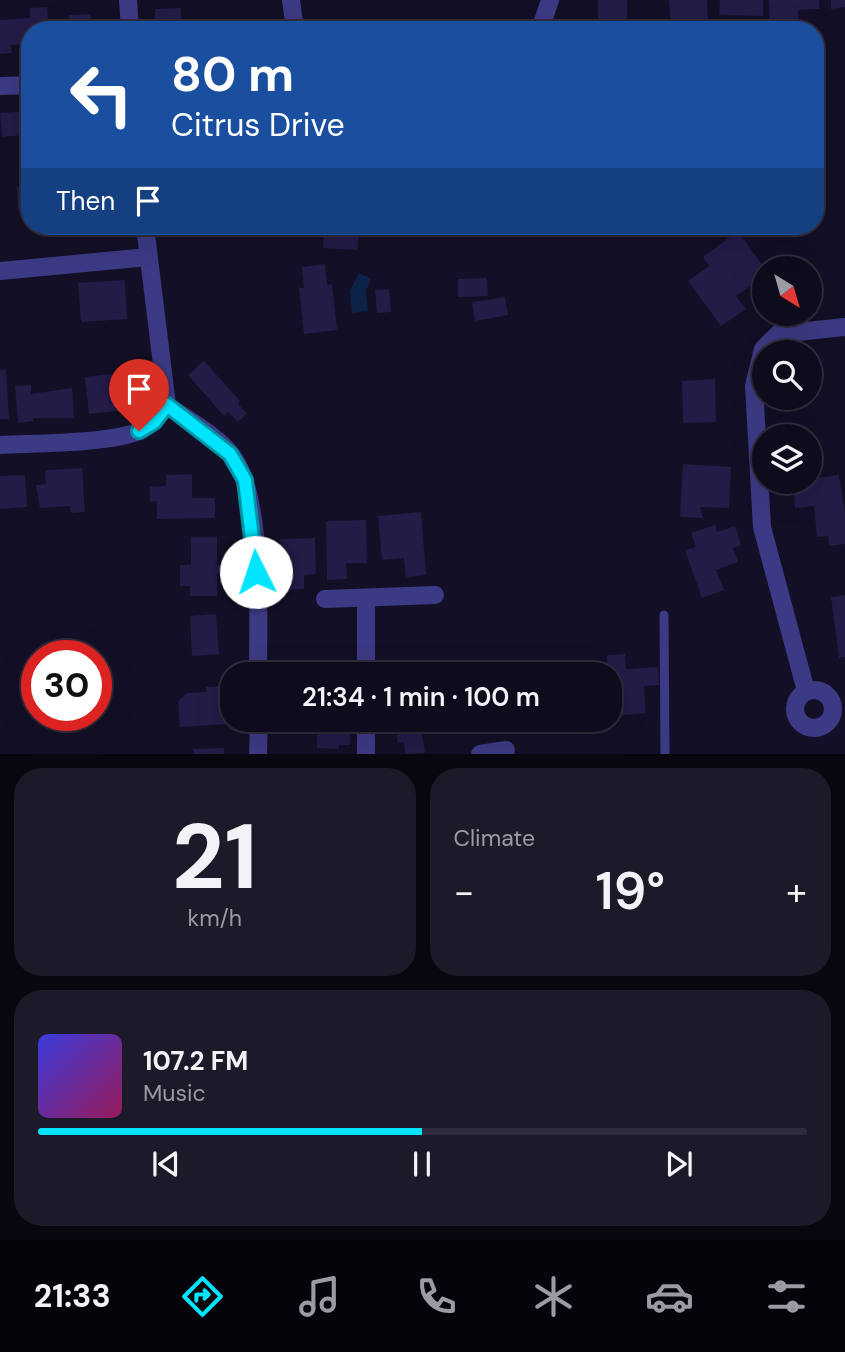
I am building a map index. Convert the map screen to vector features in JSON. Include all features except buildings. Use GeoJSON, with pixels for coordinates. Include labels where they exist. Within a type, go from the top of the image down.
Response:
{"type":"FeatureCollection","features":[{"type":"Feature","properties":{"kind":"street"},"geometry":{"type":"LineString","coordinates":[[128,0],[129,21]]}},
{"type":"Feature","properties":{"kind":"street"},"geometry":{"type":"LineString","coordinates":[[291,0],[294,21]]}},
{"type":"Feature","properties":{"kind":"street"},"geometry":{"type":"LineString","coordinates":[[543,21],[550,0]]}},
{"type":"Feature","properties":{"kind":"street"},"geometry":{"type":"LineString","coordinates":[[0,86],[21,85]]}},
{"type":"Feature","properties":{"kind":"street"},"geometry":{"type":"LineString","coordinates":[[0,445],[59,442],[139,431],[154,422],[167,405],[146,235]]}},
{"type":"Feature","properties":{"kind":"street"},"geometry":{"type":"LineString","coordinates":[[0,271],[148,257]]}},
{"type":"Feature","properties":{"kind":"street"},"geometry":{"type":"LineString","coordinates":[[806,691],[762,527],[754,386],[763,349],[778,334],[845,327]]}},
{"type":"Feature","properties":{"kind":"street"},"geometry":{"type":"LineString","coordinates":[[167,405],[230,454],[245,480],[258,592],[258,662]]}},
{"type":"Feature","properties":{"kind":"street"},"geometry":{"type":"LineString","coordinates":[[325,599],[366,600],[435,595]]}},
{"type":"Feature","properties":{"kind":"street"},"geometry":{"type":"LineString","coordinates":[[366,600],[366,662]]}},
{"type":"Feature","properties":{"kind":"street"},"geometry":{"type":"LineString","coordinates":[[258,754],[259,732]]}},
{"type":"Feature","properties":{"kind":"street"},"geometry":{"type":"LineString","coordinates":[[366,732],[366,754]]}},
{"type":"Feature","properties":{"kind":"street"},"geometry":{"type":"LineString","coordinates":[[480,754],[506,750]]}},
{"type":"Feature","properties":{"kind":"lane"},"geometry":{"type":"LineString","coordinates":[[664,615],[665,754]]}},
{"type":"Feature","properties":{"kind":"water"},"geometry":{"type":"Polygon","coordinates":[[[359,273],[371,279],[366,291],[368,311],[352,313],[350,291],[359,273]]]}},
{"type":"Feature","properties":{"kind":"route"},"geometry":{"type":"LineString","coordinates":[[139,431],[154,422],[167,405],[230,454],[245,480],[256,572]]}}]}
